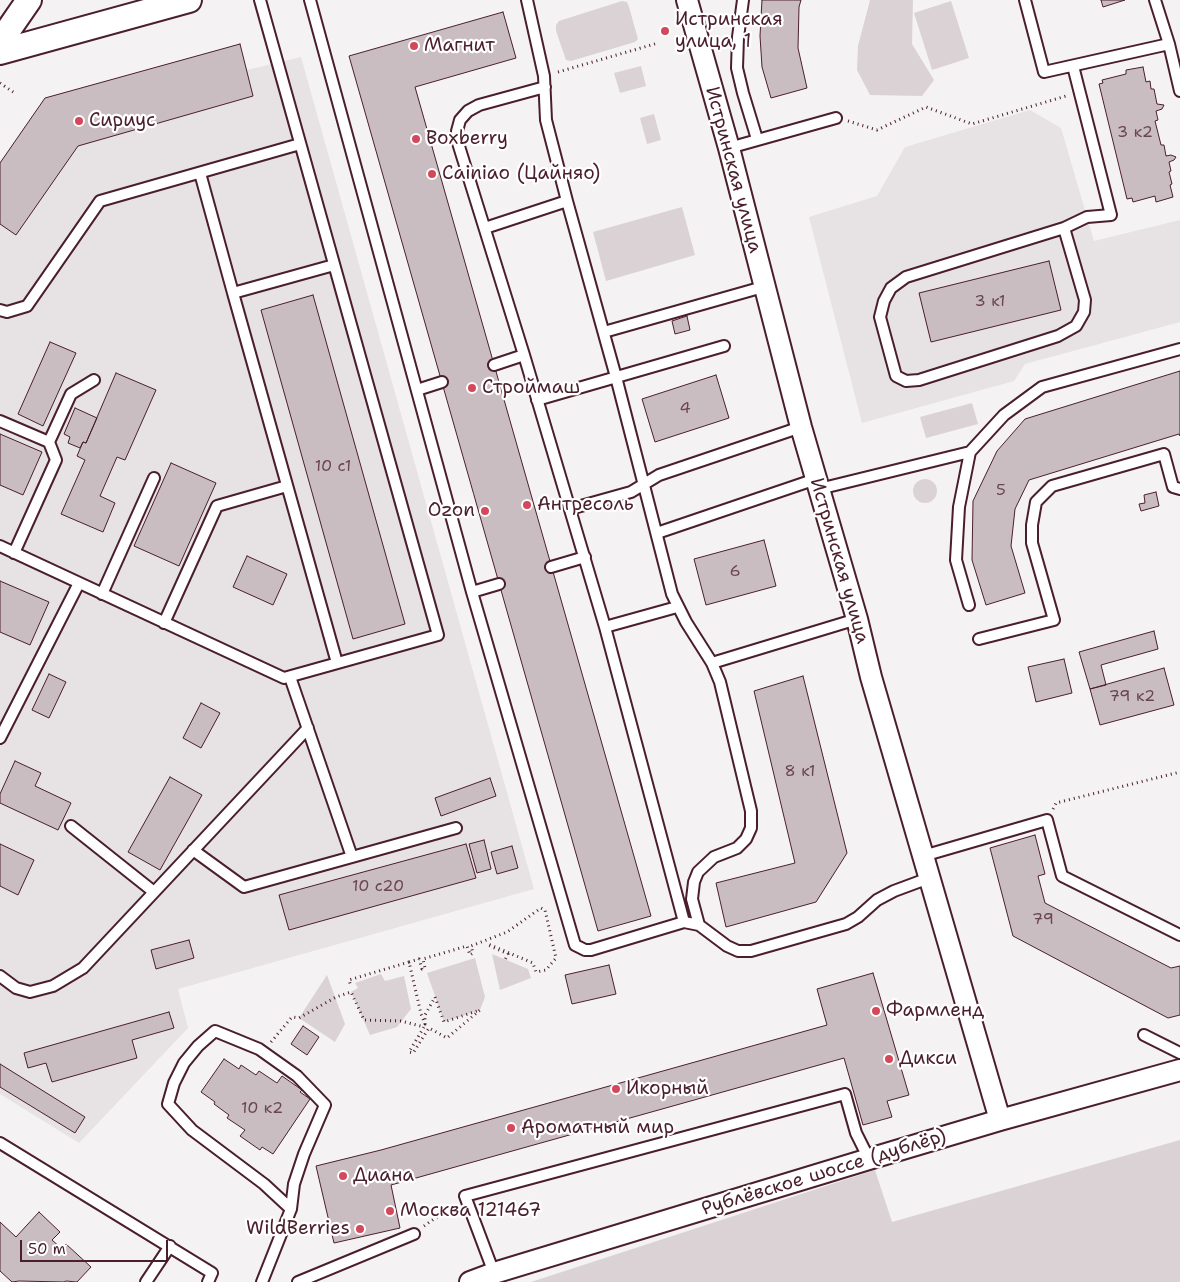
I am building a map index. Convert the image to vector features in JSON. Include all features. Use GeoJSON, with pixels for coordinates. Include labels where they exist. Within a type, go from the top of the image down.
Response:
{"type":"FeatureCollection","features":[{"type":"Feature","properties":{"kind":"street"},"geometry":{"type":"LineString","coordinates":[[0,42],[30,0]]}},
{"type":"Feature","properties":{"kind":"street"},"geometry":{"type":"LineString","coordinates":[[139,0],[164,7]]}},
{"type":"Feature","properties":{"kind":"street"},"geometry":{"type":"LineString","coordinates":[[0,52],[189,0]]}},
{"type":"Feature","properties":{"kind":"street","name":"Истринская улица"},"geometry":{"type":"LineString","coordinates":[[687,0],[729,148],[763,287],[801,427],[857,619],[871,677],[1000,1120]]}},
{"type":"Feature","properties":{"kind":"street","name":"Рублёвское шоссе (дублёр)"},"geometry":{"type":"LineString","coordinates":[[470,1282],[494,1273],[1000,1120],[1180,1070]]}},
{"type":"Feature","properties":{"kind":"lane"},"geometry":{"type":"LineString","coordinates":[[0,546],[284,678],[438,635],[260,0]]}},
{"type":"Feature","properties":{"kind":"lane"},"geometry":{"type":"LineString","coordinates":[[310,0],[472,592],[575,945],[585,950],[590,950],[684,922],[699,925],[727,946],[738,951],[751,951],[846,924],[858,917],[877,900],[894,891],[929,878]]}},
{"type":"Feature","properties":{"kind":"lane"},"geometry":{"type":"LineString","coordinates":[[527,0],[544,76],[546,120],[616,377],[672,594],[712,663],[720,682],[751,811],[751,828],[746,839],[737,848],[714,857],[698,872],[694,882],[692,899],[699,925]]}},
{"type":"Feature","properties":{"kind":"lane"},"geometry":{"type":"LineString","coordinates":[[743,0],[738,37],[737,68],[757,139]]}},
{"type":"Feature","properties":{"kind":"lane"},"geometry":{"type":"LineString","coordinates":[[1025,0],[1044,72],[1169,44]]}},
{"type":"Feature","properties":{"kind":"lane"},"geometry":{"type":"LineString","coordinates":[[1156,0],[1180,91]]}},
{"type":"Feature","properties":{"kind":"lane"},"geometry":{"type":"LineString","coordinates":[[1064,228],[1085,300],[1084,312],[1076,326],[1058,336],[919,380],[906,382],[896,376],[880,316],[884,301],[891,288],[906,277],[1064,228],[1087,217],[1111,215],[1073,66]]}},
{"type":"Feature","properties":{"kind":"lane"},"geometry":{"type":"LineString","coordinates":[[545,87],[479,106],[468,111],[460,120],[457,131],[458,143],[538,400],[605,627],[684,922]]}},
{"type":"Feature","properties":{"kind":"lane"},"geometry":{"type":"LineString","coordinates":[[729,148],[836,118]]}},
{"type":"Feature","properties":{"kind":"lane"},"geometry":{"type":"LineString","coordinates":[[0,310],[7,312],[27,306],[100,201],[300,144]]}},
{"type":"Feature","properties":{"kind":"lane"},"geometry":{"type":"LineString","coordinates":[[200,173],[338,663]]}},
{"type":"Feature","properties":{"kind":"lane"},"geometry":{"type":"LineString","coordinates":[[485,228],[567,202]]}},
{"type":"Feature","properties":{"kind":"lane"},"geometry":{"type":"LineString","coordinates":[[233,293],[334,264]]}},
{"type":"Feature","properties":{"kind":"lane"},"geometry":{"type":"LineString","coordinates":[[604,332],[763,287]]}},
{"type":"Feature","properties":{"kind":"lane"},"geometry":{"type":"LineString","coordinates":[[538,400],[724,346]]}},
{"type":"Feature","properties":{"kind":"lane"},"geometry":{"type":"LineString","coordinates":[[969,605],[956,560],[959,507],[970,452],[1004,415],[1042,387],[1180,348]]}},
{"type":"Feature","properties":{"kind":"lane"},"geometry":{"type":"LineString","coordinates":[[494,365],[524,355]]}},
{"type":"Feature","properties":{"kind":"lane"},"geometry":{"type":"LineString","coordinates":[[49,442],[71,394],[94,380]]}},
{"type":"Feature","properties":{"kind":"lane"},"geometry":{"type":"LineString","coordinates":[[417,390],[442,382]]}},
{"type":"Feature","properties":{"kind":"lane"},"geometry":{"type":"LineString","coordinates":[[0,421],[49,442],[56,460],[14,553]]}},
{"type":"Feature","properties":{"kind":"lane"},"geometry":{"type":"LineString","coordinates":[[570,509],[631,492],[659,475],[801,427]]}},
{"type":"Feature","properties":{"kind":"lane"},"geometry":{"type":"LineString","coordinates":[[657,533],[817,484],[970,452]]}},
{"type":"Feature","properties":{"kind":"lane"},"geometry":{"type":"LineString","coordinates":[[979,639],[1054,620],[1032,544],[1032,525],[1036,502],[1052,486],[1164,454],[1173,487],[1180,489]]}},
{"type":"Feature","properties":{"kind":"lane"},"geometry":{"type":"LineString","coordinates":[[102,594],[154,478]]}},
{"type":"Feature","properties":{"kind":"lane"},"geometry":{"type":"LineString","coordinates":[[164,623],[217,506],[287,486]]}},
{"type":"Feature","properties":{"kind":"lane"},"geometry":{"type":"LineString","coordinates":[[551,567],[584,557]]}},
{"type":"Feature","properties":{"kind":"lane"},"geometry":{"type":"LineString","coordinates":[[0,738],[79,583]]}},
{"type":"Feature","properties":{"kind":"lane"},"geometry":{"type":"LineString","coordinates":[[472,592],[500,584]]}},
{"type":"Feature","properties":{"kind":"lane"},"geometry":{"type":"LineString","coordinates":[[605,627],[678,607]]}},
{"type":"Feature","properties":{"kind":"lane"},"geometry":{"type":"LineString","coordinates":[[712,663],[857,619]]}},
{"type":"Feature","properties":{"kind":"lane"},"geometry":{"type":"LineString","coordinates":[[290,677],[352,857]]}},
{"type":"Feature","properties":{"kind":"lane"},"geometry":{"type":"LineString","coordinates":[[0,978],[16,988],[30,992],[53,986],[83,968],[308,728]]}},
{"type":"Feature","properties":{"kind":"lane"},"geometry":{"type":"LineString","coordinates":[[923,856],[1047,820],[1062,876],[1180,935]]}},
{"type":"Feature","properties":{"kind":"lane"},"geometry":{"type":"LineString","coordinates":[[71,826],[154,892]]}},
{"type":"Feature","properties":{"kind":"lane"},"geometry":{"type":"LineString","coordinates":[[193,850],[244,887],[456,828]]}},
{"type":"Feature","properties":{"kind":"lane"},"geometry":{"type":"LineString","coordinates":[[262,1282],[291,1209],[294,1184],[325,1105],[297,1076],[262,1052],[215,1031],[198,1046],[184,1063],[174,1083],[168,1104],[192,1130],[264,1184],[291,1209]]}},
{"type":"Feature","properties":{"kind":"lane"},"geometry":{"type":"LineString","coordinates":[[1144,1035],[1180,1053]]}},
{"type":"Feature","properties":{"kind":"lane"},"geometry":{"type":"LineString","coordinates":[[494,1273],[465,1196],[845,1094],[856,1133],[870,1159]]}},
{"type":"Feature","properties":{"kind":"lane"},"geometry":{"type":"LineString","coordinates":[[0,1143],[212,1272],[208,1282]]}},
{"type":"Feature","properties":{"kind":"lane"},"geometry":{"type":"LineString","coordinates":[[298,1282],[414,1234]]}},
{"type":"Feature","properties":{"kind":"lane"},"geometry":{"type":"LineString","coordinates":[[146,1282],[170,1246]]}},
{"type":"Feature","properties":{"kind":"path"},"geometry":{"type":"LineString","coordinates":[[544,76],[658,42]]}},
{"type":"Feature","properties":{"kind":"path"},"geometry":{"type":"LineString","coordinates":[[0,83],[16,94]]}},
{"type":"Feature","properties":{"kind":"path"},"geometry":{"type":"LineString","coordinates":[[836,118],[876,130],[926,107],[972,124],[1080,92]]}},
{"type":"Feature","properties":{"kind":"path"},"geometry":{"type":"LineString","coordinates":[[1047,820],[1056,803],[1180,772]]}},
{"type":"Feature","properties":{"kind":"path"},"geometry":{"type":"LineString","coordinates":[[350,987],[349,980],[419,959],[422,969],[425,968],[423,959],[467,946],[470,955],[473,954],[471,946],[507,932],[541,908],[545,910],[556,958],[546,970],[536,972],[533,963],[488,944],[488,946],[508,954],[505,960]]}},
{"type":"Feature","properties":{"kind":"path"},"geometry":{"type":"LineString","coordinates":[[262,1052],[292,1018],[298,1018],[336,997],[351,992],[364,1020],[401,1021],[424,1027],[409,1052],[413,1053],[429,1028],[446,1038],[480,1010],[444,1022],[435,997],[424,1015],[425,1024],[409,962]]}},
{"type":"Feature","properties":{"kind":"path"},"geometry":{"type":"LineString","coordinates":[[414,1234],[465,1196]]}},
{"type":"Feature","properties":{"kind":"shaded area"},"geometry":{"type":"Polygon","coordinates":[[[870,0],[913,0],[912,44],[934,80],[922,96],[870,95],[857,70],[858,46],[870,0]]]}},
{"type":"Feature","properties":{"kind":"shaded area"},"geometry":{"type":"Polygon","coordinates":[[[622,1],[627,2],[638,39],[635,42],[571,61],[566,60],[556,31],[556,25],[559,21],[622,1]]]}},
{"type":"Feature","properties":{"kind":"shaded area"},"geometry":{"type":"Polygon","coordinates":[[[951,1],[969,58],[932,70],[914,13],[951,1]]]}},
{"type":"Feature","properties":{"kind":"shaded area"},"geometry":{"type":"Polygon","coordinates":[[[240,44],[247,70],[301,57],[534,889],[178,989],[188,1028],[79,1143],[0,1094],[0,163],[45,98],[240,44]]]}},
{"type":"Feature","properties":{"kind":"shaded area"},"geometry":{"type":"Polygon","coordinates":[[[641,66],[646,86],[620,93],[614,73],[641,66]]]}},
{"type":"Feature","properties":{"kind":"shaded area"},"geometry":{"type":"Polygon","coordinates":[[[1030,110],[1061,128],[1094,241],[1180,220],[1180,322],[1025,364],[1014,381],[862,423],[809,217],[877,196],[905,147],[1030,110]]]}},
{"type":"Feature","properties":{"kind":"shaded area"},"geometry":{"type":"Polygon","coordinates":[[[654,114],[661,140],[647,144],[640,118],[654,114]]]}},
{"type":"Feature","properties":{"kind":"shaded area"},"geometry":{"type":"Polygon","coordinates":[[[682,207],[695,255],[606,281],[593,232],[682,207]]]}},
{"type":"Feature","properties":{"kind":"shaded area"},"geometry":{"type":"Polygon","coordinates":[[[972,403],[978,424],[926,438],[920,417],[972,403]]]}},
{"type":"Feature","properties":{"kind":"shaded area"},"geometry":{"type":"Polygon","coordinates":[[[925,479],[933,483],[937,491],[933,499],[925,503],[917,499],[913,491],[917,483],[925,479]]]}},
{"type":"Feature","properties":{"kind":"shaded area"},"geometry":{"type":"Polygon","coordinates":[[[492,954],[528,969],[531,978],[500,990],[492,954]]]}},
{"type":"Feature","properties":{"kind":"shaded area"},"geometry":{"type":"Polygon","coordinates":[[[475,958],[485,997],[480,1010],[444,1022],[427,973],[475,958]]]}},
{"type":"Feature","properties":{"kind":"shaded area"},"geometry":{"type":"Polygon","coordinates":[[[381,974],[385,981],[404,976],[411,1009],[397,1027],[370,1035],[351,992],[358,988],[355,983],[381,974]]]}},
{"type":"Feature","properties":{"kind":"shaded area"},"geometry":{"type":"Polygon","coordinates":[[[327,975],[345,1024],[335,1042],[299,1018],[327,975]]]}},
{"type":"Feature","properties":{"kind":"shaded area"},"geometry":{"type":"Polygon","coordinates":[[[1180,1140],[1180,1282],[531,1282],[875,1170],[892,1222],[1180,1140]]]}},
{"type":"Feature","properties":{"kind":"building"},"geometry":{"type":"Polygon","coordinates":[[[762,0],[801,0],[799,7],[798,48],[807,88],[771,98],[762,67],[760,36],[762,0]]]}},
{"type":"Feature","properties":{"kind":"building"},"geometry":{"type":"Polygon","coordinates":[[[1101,0],[1125,0],[1103,7],[1101,0]]]}},
{"type":"Feature","properties":{"kind":"building"},"geometry":{"type":"Polygon","coordinates":[[[503,12],[516,58],[415,87],[651,916],[598,931],[349,56],[503,12]]]}},
{"type":"Feature","properties":{"kind":"building"},"geometry":{"type":"Polygon","coordinates":[[[240,44],[253,96],[78,146],[16,235],[0,224],[0,163],[45,98],[240,44]]]}},
{"type":"Feature","properties":{"kind":"building"},"geometry":{"type":"Polygon","coordinates":[[[1143,67],[1146,82],[1150,81],[1151,89],[1154,89],[1157,104],[1164,105],[1162,109],[1156,111],[1158,120],[1155,121],[1161,145],[1164,145],[1166,156],[1176,157],[1169,162],[1172,184],[1170,185],[1173,197],[1156,202],[1155,196],[1133,202],[1132,198],[1127,199],[1099,84],[1103,83],[1102,80],[1126,74],[1126,70],[1143,67]]]}},
{"type":"Feature","properties":{"kind":"building"},"geometry":{"type":"Polygon","coordinates":[[[1049,261],[1061,310],[931,342],[919,293],[1049,261]]]}},
{"type":"Feature","properties":{"kind":"building"},"geometry":{"type":"Polygon","coordinates":[[[313,295],[405,624],[353,639],[261,310],[313,295]]]}},
{"type":"Feature","properties":{"kind":"building"},"geometry":{"type":"Polygon","coordinates":[[[687,316],[690,330],[675,334],[672,321],[687,316]]]}},
{"type":"Feature","properties":{"kind":"building"},"geometry":{"type":"Polygon","coordinates":[[[50,342],[76,353],[43,426],[18,414],[50,342]]]}},
{"type":"Feature","properties":{"kind":"building"},"geometry":{"type":"Polygon","coordinates":[[[1180,371],[1180,436],[1179,434],[1029,480],[1015,509],[1011,546],[1025,593],[986,605],[972,560],[973,501],[997,451],[1025,419],[1180,371]]]}},
{"type":"Feature","properties":{"kind":"building"},"geometry":{"type":"Polygon","coordinates":[[[116,373],[156,390],[125,460],[117,457],[100,496],[115,503],[103,532],[61,514],[85,460],[77,456],[83,442],[86,443],[116,373]]]}},
{"type":"Feature","properties":{"kind":"building"},"geometry":{"type":"Polygon","coordinates":[[[716,375],[729,418],[655,442],[642,399],[716,375]]]}},
{"type":"Feature","properties":{"kind":"building"},"geometry":{"type":"Polygon","coordinates":[[[75,408],[97,418],[86,443],[83,442],[80,448],[68,443],[70,437],[64,434],[75,408]]]}},
{"type":"Feature","properties":{"kind":"building"},"geometry":{"type":"Polygon","coordinates":[[[0,434],[42,452],[23,495],[0,485],[0,434]]]}},
{"type":"Feature","properties":{"kind":"building"},"geometry":{"type":"Polygon","coordinates":[[[171,463],[216,483],[179,566],[134,546],[171,463]]]}},
{"type":"Feature","properties":{"kind":"building"},"geometry":{"type":"Polygon","coordinates":[[[1156,492],[1159,506],[1141,511],[1139,504],[1145,503],[1144,495],[1156,492]]]}},
{"type":"Feature","properties":{"kind":"building"},"geometry":{"type":"Polygon","coordinates":[[[764,540],[776,586],[706,605],[694,559],[764,540]]]}},
{"type":"Feature","properties":{"kind":"building"},"geometry":{"type":"Polygon","coordinates":[[[247,556],[287,574],[273,605],[233,587],[247,556]]]}},
{"type":"Feature","properties":{"kind":"building"},"geometry":{"type":"Polygon","coordinates":[[[0,581],[49,602],[30,645],[0,632],[0,581]]]}},
{"type":"Feature","properties":{"kind":"building"},"geometry":{"type":"Polygon","coordinates":[[[1154,631],[1158,649],[1101,665],[1106,685],[1090,689],[1079,652],[1154,631]]]}},
{"type":"Feature","properties":{"kind":"building"},"geometry":{"type":"Polygon","coordinates":[[[1064,659],[1072,693],[1036,702],[1028,667],[1064,659]]]}},
{"type":"Feature","properties":{"kind":"building"},"geometry":{"type":"Polygon","coordinates":[[[1164,668],[1174,705],[1100,725],[1090,689],[1164,668]]]}},
{"type":"Feature","properties":{"kind":"building"},"geometry":{"type":"Polygon","coordinates":[[[49,674],[66,682],[49,718],[32,710],[49,674]]]}},
{"type":"Feature","properties":{"kind":"building"},"geometry":{"type":"Polygon","coordinates":[[[803,676],[847,853],[816,902],[726,927],[716,883],[795,863],[754,691],[803,676]]]}},
{"type":"Feature","properties":{"kind":"building"},"geometry":{"type":"Polygon","coordinates":[[[201,703],[220,713],[201,748],[183,738],[201,703]]]}},
{"type":"Feature","properties":{"kind":"building"},"geometry":{"type":"Polygon","coordinates":[[[15,761],[41,773],[35,786],[71,803],[58,830],[0,803],[0,794],[15,761]]]}},
{"type":"Feature","properties":{"kind":"building"},"geometry":{"type":"Polygon","coordinates":[[[170,777],[202,795],[160,870],[128,852],[170,777]]]}},
{"type":"Feature","properties":{"kind":"building"},"geometry":{"type":"Polygon","coordinates":[[[490,778],[496,796],[441,816],[435,798],[490,778]]]}},
{"type":"Feature","properties":{"kind":"building"},"geometry":{"type":"Polygon","coordinates":[[[1035,835],[1045,874],[1038,876],[1045,903],[1171,968],[1180,966],[1180,1015],[1168,1018],[1013,936],[990,848],[1035,835]]]}},
{"type":"Feature","properties":{"kind":"building"},"geometry":{"type":"Polygon","coordinates":[[[484,840],[491,869],[477,873],[469,844],[484,840]]]}},
{"type":"Feature","properties":{"kind":"building"},"geometry":{"type":"Polygon","coordinates":[[[0,844],[34,860],[18,895],[0,886],[0,844]]]}},
{"type":"Feature","properties":{"kind":"building"},"geometry":{"type":"Polygon","coordinates":[[[466,844],[476,878],[289,930],[279,895],[466,844]]]}},
{"type":"Feature","properties":{"kind":"building"},"geometry":{"type":"Polygon","coordinates":[[[512,846],[518,868],[497,874],[491,852],[512,846]]]}},
{"type":"Feature","properties":{"kind":"building"},"geometry":{"type":"Polygon","coordinates":[[[189,940],[194,958],[156,969],[151,950],[189,940]]]}},
{"type":"Feature","properties":{"kind":"building"},"geometry":{"type":"Polygon","coordinates":[[[609,965],[616,994],[572,1004],[565,975],[609,965]]]}},
{"type":"Feature","properties":{"kind":"building"},"geometry":{"type":"Polygon","coordinates":[[[873,973],[909,1095],[887,1101],[892,1117],[863,1125],[844,1058],[391,1185],[400,1228],[334,1243],[316,1166],[381,1150],[827,1025],[817,989],[873,973]]]}},
{"type":"Feature","properties":{"kind":"building"},"geometry":{"type":"Polygon","coordinates":[[[169,1012],[174,1028],[132,1040],[137,1058],[52,1082],[46,1063],[28,1068],[24,1053],[169,1012]]]}},
{"type":"Feature","properties":{"kind":"building"},"geometry":{"type":"Polygon","coordinates":[[[303,1026],[319,1037],[307,1055],[291,1044],[303,1026]]]}},
{"type":"Feature","properties":{"kind":"building"},"geometry":{"type":"Polygon","coordinates":[[[224,1059],[239,1069],[241,1065],[256,1075],[259,1071],[277,1083],[282,1076],[302,1090],[300,1092],[310,1099],[273,1154],[262,1147],[260,1150],[240,1136],[245,1130],[227,1118],[229,1115],[201,1092],[224,1059]]]}},
{"type":"Feature","properties":{"kind":"building"},"geometry":{"type":"Polygon","coordinates":[[[0,1064],[85,1117],[75,1133],[0,1087],[0,1064]]]}},
{"type":"Feature","properties":{"kind":"building"},"geometry":{"type":"Polygon","coordinates":[[[39,1212],[60,1232],[52,1240],[62,1249],[66,1244],[91,1267],[77,1282],[12,1282],[0,1271],[0,1222],[16,1237],[39,1212]]]}},
{"type":"Feature","properties":{"kind":"place","name":"Истринская улица, 1"},"geometry":{"type":"Point","coordinates":[665,31]}},
{"type":"Feature","properties":{"kind":"place","name":"Магнит"},"geometry":{"type":"Point","coordinates":[414,46]}},
{"type":"Feature","properties":{"kind":"place","name":"Сириус"},"geometry":{"type":"Point","coordinates":[79,121]}},
{"type":"Feature","properties":{"kind":"place","name":"Boxberry"},"geometry":{"type":"Point","coordinates":[416,139]}},
{"type":"Feature","properties":{"kind":"place","name":"Cainiao (Цайняо)"},"geometry":{"type":"Point","coordinates":[432,174]}},
{"type":"Feature","properties":{"kind":"place","name":"Строймаш"},"geometry":{"type":"Point","coordinates":[472,388]}},
{"type":"Feature","properties":{"kind":"place","name":"Антресоль"},"geometry":{"type":"Point","coordinates":[527,505]}},
{"type":"Feature","properties":{"kind":"place","name":"Ozon"},"geometry":{"type":"Point","coordinates":[485,511]}},
{"type":"Feature","properties":{"kind":"place","name":"Фармленд"},"geometry":{"type":"Point","coordinates":[876,1011]}},
{"type":"Feature","properties":{"kind":"place","name":"Дикси"},"geometry":{"type":"Point","coordinates":[889,1059]}},
{"type":"Feature","properties":{"kind":"place","name":"Икорный"},"geometry":{"type":"Point","coordinates":[616,1089]}},
{"type":"Feature","properties":{"kind":"place","name":"Ароматный мир"},"geometry":{"type":"Point","coordinates":[511,1128]}},
{"type":"Feature","properties":{"kind":"place","name":"Диана"},"geometry":{"type":"Point","coordinates":[343,1176]}},
{"type":"Feature","properties":{"kind":"place","name":"Москва 121467"},"geometry":{"type":"Point","coordinates":[390,1211]}},
{"type":"Feature","properties":{"kind":"place","name":"WildBerries"},"geometry":{"type":"Point","coordinates":[360,1229]}}]}
